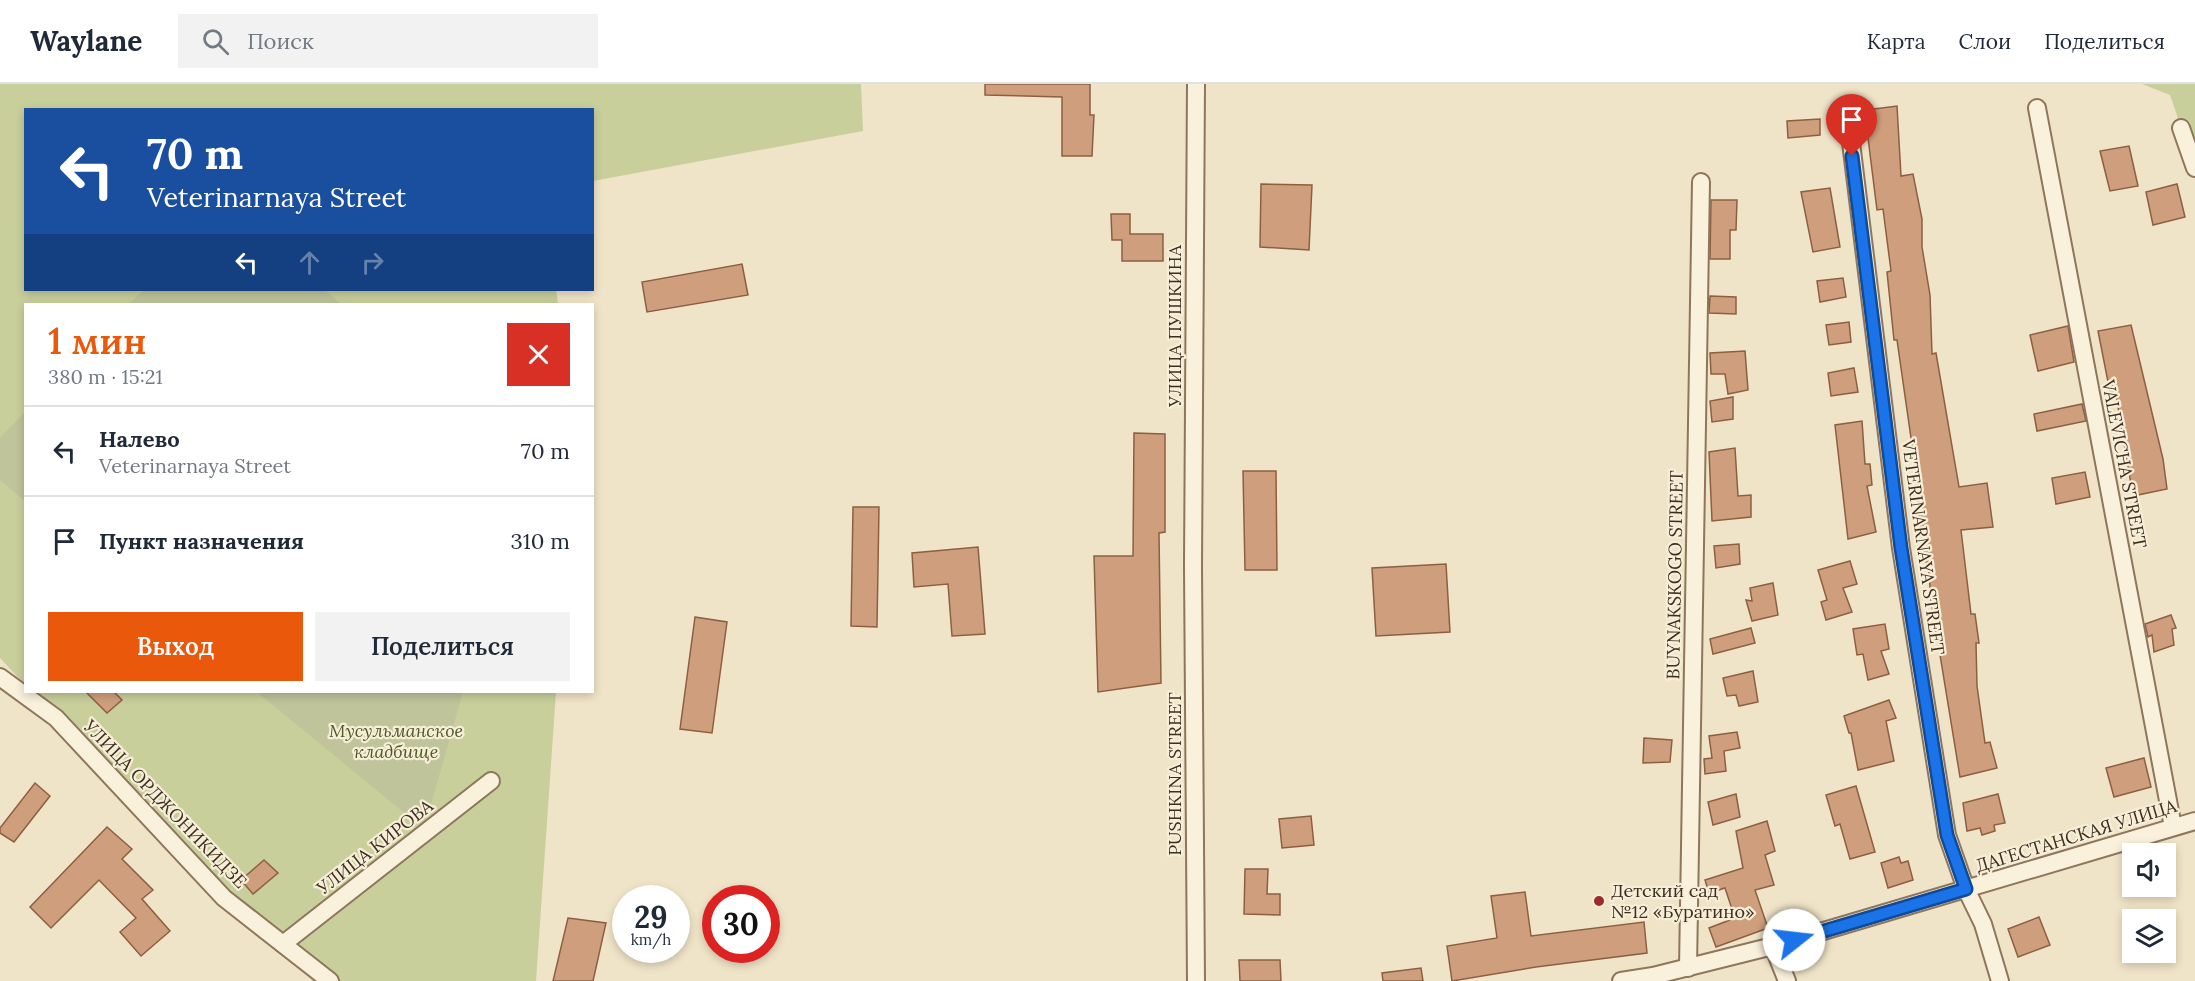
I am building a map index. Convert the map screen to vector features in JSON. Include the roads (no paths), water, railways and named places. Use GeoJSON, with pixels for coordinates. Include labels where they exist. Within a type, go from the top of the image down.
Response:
{"type":"FeatureCollection","features":[{"type":"Feature","properties":{"kind":"street","name":"PUSHKINA STREET"},"geometry":{"type":"LineString","coordinates":[[1196,84],[1193,579],[1196,981]]}},
{"type":"Feature","properties":{"kind":"street","name":"VALEVICHA STREET"},"geometry":{"type":"LineString","coordinates":[[2037,108],[2173,827]]}},
{"type":"Feature","properties":{"kind":"street","name":"VETERINARNAYA STREET"},"geometry":{"type":"LineString","coordinates":[[1847,110],[1901,548],[1947,835],[1966,889],[1983,924],[2000,981]]}},
{"type":"Feature","properties":{"kind":"street"},"geometry":{"type":"LineString","coordinates":[[2181,128],[2195,168]]}},
{"type":"Feature","properties":{"kind":"street","name":"BUYNAKSKOGO STREET"},"geometry":{"type":"LineString","coordinates":[[1688,968],[1701,182]]}},
{"type":"Feature","properties":{"kind":"street","name":"УЛИЦА ОРДЖОНИКИДЗЕ"},"geometry":{"type":"LineString","coordinates":[[0,677],[56,718],[224,898],[330,981]]}},
{"type":"Feature","properties":{"kind":"street","name":"УЛИЦА КИРОВА"},"geometry":{"type":"LineString","coordinates":[[283,944],[491,781]]}},
{"type":"Feature","properties":{"kind":"street","name":"ДАГЕСТАНСКАЯ УЛИЦА"},"geometry":{"type":"LineString","coordinates":[[1621,981],[1653,979],[1773,946],[2195,821]]}},
{"type":"Feature","properties":{"kind":"street"},"geometry":{"type":"LineString","coordinates":[[1773,946],[1787,981]]}},
{"type":"Feature","properties":{"kind":"place","name":"Детский сад №12 «Буратино»"},"geometry":{"type":"Point","coordinates":[1599,901]}},
{"type":"Feature","properties":{"kind":"park label","name":"Мусульманское кладбище"},"geometry":{"type":"Point","coordinates":[396,741]}}]}
